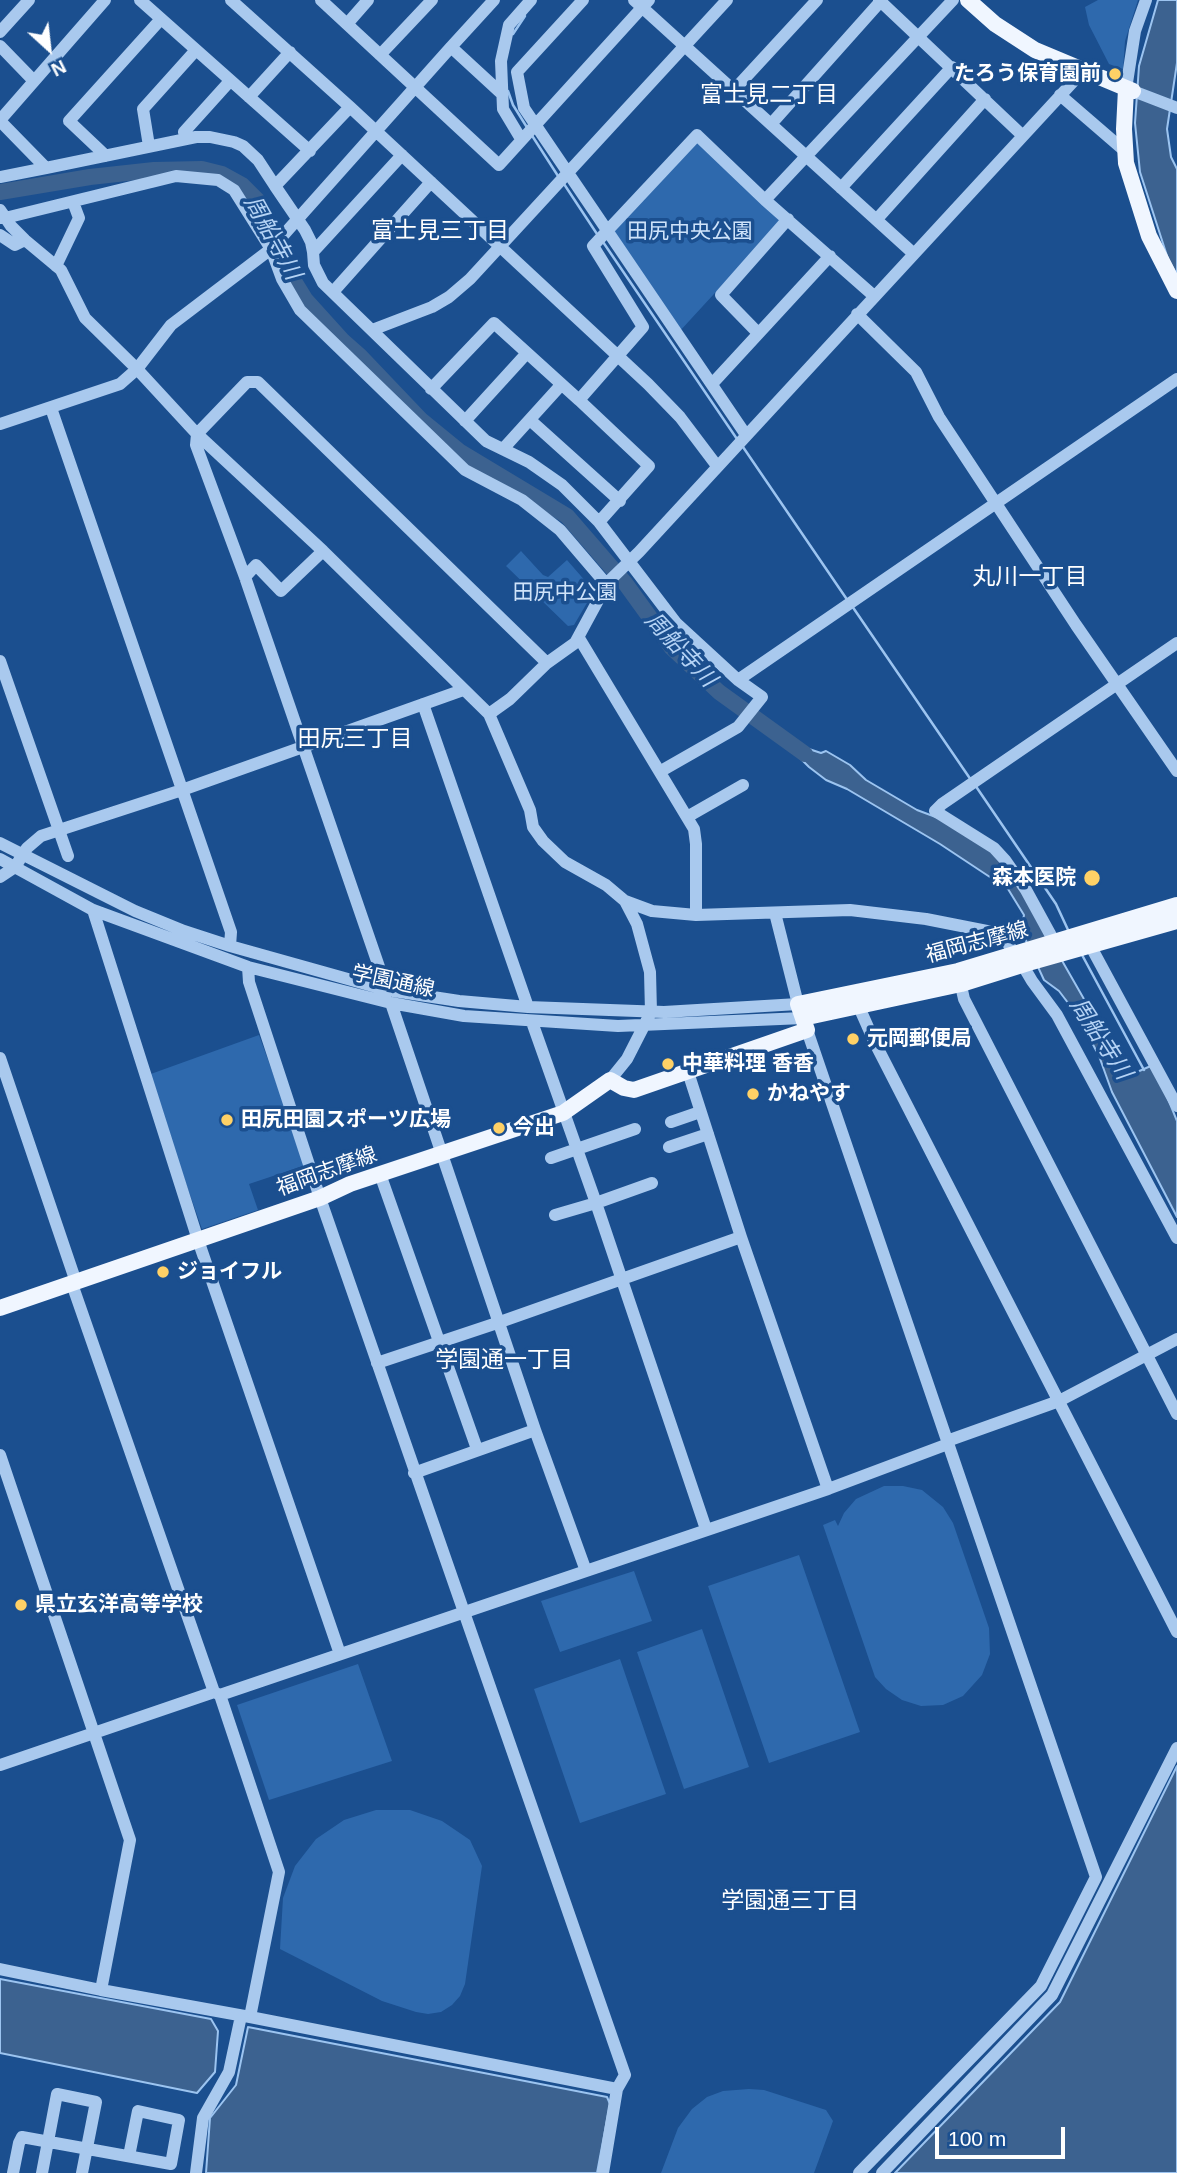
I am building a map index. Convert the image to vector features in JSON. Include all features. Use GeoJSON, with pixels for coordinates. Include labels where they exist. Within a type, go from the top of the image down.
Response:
{"type":"FeatureCollection","features":[{"type":"Feature","properties":{"kind":"main road"},"geometry":{"type":"LineString","coordinates":[[968,0],[995,24],[1035,50],[1129,90],[1126,163],[1139,209],[1157,255],[1177,291]]}},
{"type":"Feature","properties":{"kind":"main road","name":"福岡志摩線"},"geometry":{"type":"LineString","coordinates":[[1087,940],[1177,905]]}},
{"type":"Feature","properties":{"kind":"main road","name":"福岡志摩線"},"geometry":{"type":"LineString","coordinates":[[0,1308],[320,1198],[350,1184],[564,1113],[610,1080],[634,1090],[688,1072],[803,1017],[1022,961],[1055,943],[1087,940],[1177,921]]}},
{"type":"Feature","properties":{"kind":"main road"},"geometry":{"type":"LineString","coordinates":[[1022,961],[1087,940]]}},
{"type":"Feature","properties":{"kind":"main road","name":"福岡志摩線"},"geometry":{"type":"LineString","coordinates":[[803,1017],[859,1007],[959,978]]}},
{"type":"Feature","properties":{"kind":"street"},"geometry":{"type":"LineString","coordinates":[[0,32],[29,0]]}},
{"type":"Feature","properties":{"kind":"street"},"geometry":{"type":"LineString","coordinates":[[46,168],[1,119],[105,0]]}},
{"type":"Feature","properties":{"kind":"street"},"geometry":{"type":"LineString","coordinates":[[321,0],[499,165],[642,3],[684,46],[914,254]]}},
{"type":"Feature","properties":{"kind":"street"},"geometry":{"type":"LineString","coordinates":[[347,24],[368,0]]}},
{"type":"Feature","properties":{"kind":"street"},"geometry":{"type":"LineString","coordinates":[[380,55],[432,0]]}},
{"type":"Feature","properties":{"kind":"street"},"geometry":{"type":"LineString","coordinates":[[0,424],[120,384],[137,369],[171,325],[271,250],[494,0]]}},
{"type":"Feature","properties":{"kind":"street"},"geometry":{"type":"LineString","coordinates":[[521,139],[503,109],[501,61],[509,25],[531,0]]}},
{"type":"Feature","properties":{"kind":"street"},"geometry":{"type":"LineString","coordinates":[[583,0],[517,72],[524,108],[746,435]]}},
{"type":"Feature","properties":{"kind":"street"},"geometry":{"type":"LineString","coordinates":[[372,330],[413,315],[449,297],[470,279],[727,0]]}},
{"type":"Feature","properties":{"kind":"street"},"geometry":{"type":"LineString","coordinates":[[734,90],[817,0]]}},
{"type":"Feature","properties":{"kind":"street"},"geometry":{"type":"LineString","coordinates":[[765,200],[953,0]]}},
{"type":"Feature","properties":{"kind":"street"},"geometry":{"type":"LineString","coordinates":[[1146,0],[1135,31],[1129,90],[1177,108]]}},
{"type":"Feature","properties":{"kind":"street"},"geometry":{"type":"LineString","coordinates":[[141,1],[310,151]]}},
{"type":"Feature","properties":{"kind":"street"},"geometry":{"type":"LineString","coordinates":[[235,1],[617,356],[680,417],[717,466]]}},
{"type":"Feature","properties":{"kind":"street"},"geometry":{"type":"LineString","coordinates":[[772,123],[879,1],[1023,136]]}},
{"type":"Feature","properties":{"kind":"street"},"geometry":{"type":"LineString","coordinates":[[106,156],[69,121],[161,19]]}},
{"type":"Feature","properties":{"kind":"street"},"geometry":{"type":"LineString","coordinates":[[0,46],[34,81]]}},
{"type":"Feature","properties":{"kind":"street"},"geometry":{"type":"LineString","coordinates":[[451,47],[501,93]]}},
{"type":"Feature","properties":{"kind":"street"},"geometry":{"type":"LineString","coordinates":[[149,146],[143,109],[196,50]]}},
{"type":"Feature","properties":{"kind":"street"},"geometry":{"type":"LineString","coordinates":[[249,97],[290,52]]}},
{"type":"Feature","properties":{"kind":"street"},"geometry":{"type":"LineString","coordinates":[[841,188],[952,68]]}},
{"type":"Feature","properties":{"kind":"street"},"geometry":{"type":"LineString","coordinates":[[489,714],[579,638],[607,584],[1083,71]]}},
{"type":"Feature","properties":{"kind":"street"},"geometry":{"type":"LineString","coordinates":[[186,139],[184,132],[229,81]]}},
{"type":"Feature","properties":{"kind":"street"},"geometry":{"type":"LineString","coordinates":[[1060,95],[1126,152]]}},
{"type":"Feature","properties":{"kind":"street"},"geometry":{"type":"LineString","coordinates":[[877,219],[985,99]]}},
{"type":"Feature","properties":{"kind":"street"},"geometry":{"type":"LineString","coordinates":[[275,186],[350,107]]}},
{"type":"Feature","properties":{"kind":"street"},"geometry":{"type":"LineString","coordinates":[[579,400],[643,327],[593,246],[697,135],[765,200],[874,296]]}},
{"type":"Feature","properties":{"kind":"street"},"geometry":{"type":"LineString","coordinates":[[0,177],[149,146],[210,137],[234,142],[258,160],[298,219],[311,242],[317,274],[333,292],[486,440],[544,472],[599,522],[676,623],[738,680],[762,697],[738,727],[660,771]]}},
{"type":"Feature","properties":{"kind":"street"},"geometry":{"type":"LineString","coordinates":[[313,252],[402,155]]}},
{"type":"Feature","properties":{"kind":"street"},"geometry":{"type":"LineString","coordinates":[[2,215],[73,202],[176,177],[218,180],[234,190],[271,250],[282,279],[300,310],[465,470],[522,500],[560,530],[607,584]]}},
{"type":"Feature","properties":{"kind":"street"},"geometry":{"type":"LineString","coordinates":[[333,292],[431,182]]}},
{"type":"Feature","properties":{"kind":"street"},"geometry":{"type":"LineString","coordinates":[[56,266],[79,218],[73,202]]}},
{"type":"Feature","properties":{"kind":"street"},"geometry":{"type":"LineString","coordinates":[[2,215],[24,240],[61,270],[85,318],[197,434],[323,551],[489,714],[530,810],[534,827],[543,841],[565,862],[606,885],[625,901],[652,911],[696,915],[850,910],[926,919],[1004,936],[1057,1015],[1177,1238]]}},
{"type":"Feature","properties":{"kind":"street"},"geometry":{"type":"LineString","coordinates":[[758,333],[721,295],[788,219]]}},
{"type":"Feature","properties":{"kind":"street"},"geometry":{"type":"LineString","coordinates":[[0,235],[15,245],[24,240]]}},
{"type":"Feature","properties":{"kind":"street"},"geometry":{"type":"LineString","coordinates":[[712,384],[830,256]]}},
{"type":"Feature","properties":{"kind":"street"},"geometry":{"type":"LineString","coordinates":[[857,314],[916,372],[939,417],[1177,771]]}},
{"type":"Feature","properties":{"kind":"street"},"geometry":{"type":"LineString","coordinates":[[431,389],[494,323],[649,466],[599,522]]}},
{"type":"Feature","properties":{"kind":"street"},"geometry":{"type":"LineString","coordinates":[[465,421],[527,354]]}},
{"type":"Feature","properties":{"kind":"street"},"geometry":{"type":"LineString","coordinates":[[738,680],[997,505],[1177,379]]}},
{"type":"Feature","properties":{"kind":"street"},"geometry":{"type":"LineString","coordinates":[[547,663],[258,382],[247,382],[197,434],[196,445],[304,747],[535,1430],[586,1571]]}},
{"type":"Feature","properties":{"kind":"street"},"geometry":{"type":"LineString","coordinates":[[503,449],[561,385]]}},
{"type":"Feature","properties":{"kind":"street"},"geometry":{"type":"LineString","coordinates":[[51,408],[231,932],[230,946]]}},
{"type":"Feature","properties":{"kind":"street"},"geometry":{"type":"LineString","coordinates":[[530,420],[620,501]]}},
{"type":"Feature","properties":{"kind":"street"},"geometry":{"type":"LineString","coordinates":[[245,577],[256,565],[281,591],[323,551]]}},
{"type":"Feature","properties":{"kind":"street"},"geometry":{"type":"LineString","coordinates":[[579,638],[694,829],[696,915]]}},
{"type":"Feature","properties":{"kind":"street"},"geometry":{"type":"LineString","coordinates":[[1055,943],[1026,890],[1004,860],[993,848],[935,811],[1177,643]]}},
{"type":"Feature","properties":{"kind":"street"},"geometry":{"type":"LineString","coordinates":[[0,661],[68,856]]}},
{"type":"Feature","properties":{"kind":"street"},"geometry":{"type":"LineString","coordinates":[[0,877],[15,867],[41,836],[182,790],[463,690]]}},
{"type":"Feature","properties":{"kind":"street"},"geometry":{"type":"LineString","coordinates":[[423,704],[528,1007]]}},
{"type":"Feature","properties":{"kind":"street"},"geometry":{"type":"LineString","coordinates":[[687,817],[743,785]]}},
{"type":"Feature","properties":{"kind":"street","name":"学園通線"},"geometry":{"type":"LineString","coordinates":[[0,843],[135,911],[184,931],[389,996],[464,1016],[532,1022],[618,1026],[648,1018]]}},
{"type":"Feature","properties":{"kind":"street","name":"学園通線"},"geometry":{"type":"LineString","coordinates":[[0,859],[93,910],[248,967],[389,996],[648,1018],[803,1017]]}},
{"type":"Feature","properties":{"kind":"street"},"geometry":{"type":"LineString","coordinates":[[610,1080],[627,1059],[648,1018],[650,972],[637,924],[625,901]]}},
{"type":"Feature","properties":{"kind":"street"},"geometry":{"type":"LineString","coordinates":[[93,910],[198,1240],[340,1654]]}},
{"type":"Feature","properties":{"kind":"street"},"geometry":{"type":"LineString","coordinates":[[775,913],[803,1017],[1097,1877],[1041,1986],[859,2173]]}},
{"type":"Feature","properties":{"kind":"street"},"geometry":{"type":"LineString","coordinates":[[1087,940],[1177,1106]]}},
{"type":"Feature","properties":{"kind":"street"},"geometry":{"type":"LineString","coordinates":[[248,967],[248,982],[376,1363],[625,2075],[617,2089],[603,2173]]}},
{"type":"Feature","properties":{"kind":"street"},"geometry":{"type":"LineString","coordinates":[[959,978],[964,999],[1177,1414]]}},
{"type":"Feature","properties":{"kind":"street"},"geometry":{"type":"LineString","coordinates":[[859,1007],[881,1055],[1177,1632]]}},
{"type":"Feature","properties":{"kind":"street"},"geometry":{"type":"LineString","coordinates":[[532,1022],[706,1529]]}},
{"type":"Feature","properties":{"kind":"street"},"geometry":{"type":"LineString","coordinates":[[0,1058],[74,1283],[279,1872],[229,2072],[203,2118],[196,2173]]}},
{"type":"Feature","properties":{"kind":"street"},"geometry":{"type":"LineString","coordinates":[[688,1072],[741,1237],[828,1489]]}},
{"type":"Feature","properties":{"kind":"street"},"geometry":{"type":"LineString","coordinates":[[671,1122],[701,1112]]}},
{"type":"Feature","properties":{"kind":"street"},"geometry":{"type":"LineString","coordinates":[[551,1158],[635,1129]]}},
{"type":"Feature","properties":{"kind":"street"},"geometry":{"type":"LineString","coordinates":[[669,1147],[708,1134]]}},
{"type":"Feature","properties":{"kind":"street"},"geometry":{"type":"LineString","coordinates":[[380,1174],[477,1449]]}},
{"type":"Feature","properties":{"kind":"street"},"geometry":{"type":"LineString","coordinates":[[555,1215],[652,1183]]}},
{"type":"Feature","properties":{"kind":"street"},"geometry":{"type":"LineString","coordinates":[[376,1363],[741,1237]]}},
{"type":"Feature","properties":{"kind":"street"},"geometry":{"type":"LineString","coordinates":[[0,1765],[340,1654],[828,1489],[1059,1401],[1177,1339]]}},
{"type":"Feature","properties":{"kind":"street"},"geometry":{"type":"LineString","coordinates":[[414,1473],[535,1430]]}},
{"type":"Feature","properties":{"kind":"street"},"geometry":{"type":"LineString","coordinates":[[0,1455],[130,1840],[102,1990]]}},
{"type":"Feature","properties":{"kind":"street"},"geometry":{"type":"LineString","coordinates":[[882,2173],[1052,1995],[1177,1748]]}},
{"type":"Feature","properties":{"kind":"street"},"geometry":{"type":"LineString","coordinates":[[0,1969],[617,2089]]}},
{"type":"Feature","properties":{"kind":"street"},"geometry":{"type":"LineString","coordinates":[[42,2173],[57,2094],[96,2102],[82,2173]]}},
{"type":"Feature","properties":{"kind":"street"},"geometry":{"type":"LineString","coordinates":[[0,2163],[14,2169],[22,2137],[171,2164],[179,2120],[138,2111],[129,2156]]}},
{"type":"Feature","properties":{"kind":"green space"},"geometry":{"type":"Polygon","coordinates":[[[1098,0],[1138,0],[1125,41],[1123,69],[1109,64],[1089,25],[1085,7],[1098,0]]]}},
{"type":"Feature","properties":{"kind":"green space","name":"田尻中央公園"},"geometry":{"type":"Polygon","coordinates":[[[696,140],[782,220],[679,332],[609,232],[696,140]]]}},
{"type":"Feature","properties":{"kind":"green space","name":"田尻中公園"},"geometry":{"type":"Polygon","coordinates":[[[521,551],[548,577],[567,560],[594,591],[574,625],[568,626],[506,566],[521,551]]]}},
{"type":"Feature","properties":{"kind":"green space","name":"田尻田園スポーツ広場"},"geometry":{"type":"Polygon","coordinates":[[[259,1035],[306,1165],[249,1184],[258,1210],[202,1229],[148,1075],[259,1035]]]}},
{"type":"Feature","properties":{"kind":"green space"},"geometry":{"type":"Polygon","coordinates":[[[884,1486],[922,1490],[943,1507],[953,1523],[989,1628],[990,1654],[982,1675],[963,1696],[943,1705],[921,1706],[902,1700],[875,1677],[823,1525],[835,1520],[838,1526],[844,1513],[856,1499],[884,1486]]]}},
{"type":"Feature","properties":{"kind":"green space"},"geometry":{"type":"Polygon","coordinates":[[[799,1555],[860,1732],[769,1763],[708,1586],[799,1555]]]}},
{"type":"Feature","properties":{"kind":"green space"},"geometry":{"type":"Polygon","coordinates":[[[634,1571],[652,1621],[560,1652],[541,1601],[634,1571]]]}},
{"type":"Feature","properties":{"kind":"green space"},"geometry":{"type":"Polygon","coordinates":[[[702,1629],[749,1767],[684,1789],[637,1652],[702,1629]]]}},
{"type":"Feature","properties":{"kind":"green space"},"geometry":{"type":"Polygon","coordinates":[[[620,1659],[666,1794],[580,1823],[534,1689],[620,1659]]]}},
{"type":"Feature","properties":{"kind":"green space"},"geometry":{"type":"Polygon","coordinates":[[[358,1664],[392,1761],[269,1800],[237,1705],[358,1664]]]}},
{"type":"Feature","properties":{"kind":"green space"},"geometry":{"type":"Polygon","coordinates":[[[376,1810],[410,1810],[442,1821],[470,1840],[482,1866],[465,1984],[460,1996],[441,2012],[416,2012],[382,2001],[280,1949],[283,1898],[295,1866],[316,1839],[344,1820],[376,1810]]]}},
{"type":"Feature","properties":{"kind":"green space"},"geometry":{"type":"Polygon","coordinates":[[[764,2090],[826,2110],[833,2121],[814,2173],[661,2173],[678,2128],[692,2109],[707,2097],[723,2091],[764,2090]]]}},
{"type":"Feature","properties":{"kind":"water"},"geometry":{"type":"Polygon","coordinates":[[[1158,0],[1177,0],[1177,63],[1167,129],[1171,157],[1177,169],[1177,275],[1168,259],[1140,172],[1135,123],[1139,66],[1158,0]]]}},
{"type":"Feature","properties":{"kind":"water"},"geometry":{"type":"Polygon","coordinates":[[[790,736],[806,748],[821,753],[826,751],[850,765],[866,780],[917,810],[941,819],[993,852],[1013,875],[1128,1076],[1153,1065],[1160,1079],[1177,1121],[1177,1217],[1112,1092],[1099,1056],[1078,1016],[1059,991],[1044,980],[1021,930],[1024,915],[1008,889],[940,844],[847,789],[826,780],[787,745],[790,736]]]}},
{"type":"Feature","properties":{"kind":"water"},"geometry":{"type":"Polygon","coordinates":[[[1177,1766],[1177,2173],[895,2173],[1060,2002],[1177,1766]]]}},
{"type":"Feature","properties":{"kind":"water"},"geometry":{"type":"Polygon","coordinates":[[[0,1979],[211,2019],[218,2031],[215,2072],[197,2093],[0,2053],[0,1979]]]}},
{"type":"Feature","properties":{"kind":"water"},"geometry":{"type":"Polygon","coordinates":[[[248,2027],[607,2097],[610,2104],[597,2173],[206,2173],[210,2118],[236,2085],[248,2027]]]}},
{"type":"Feature","properties":{"kind":"waterway"},"geometry":{"type":"LineString","coordinates":[[513,34],[525,16]]}},
{"type":"Feature","properties":{"kind":"waterway"},"geometry":{"type":"LineString","coordinates":[[508,91],[528,129]]}},
{"type":"Feature","properties":{"kind":"waterway"},"geometry":{"type":"LineString","coordinates":[[531,134],[558,176]]}},
{"type":"Feature","properties":{"kind":"waterway","name":"周船寺川"},"geometry":{"type":"LineString","coordinates":[[0,192],[90,177],[154,170],[202,169],[222,174],[242,185],[259,202],[289,273],[305,299],[421,420],[459,451],[567,516],[625,583],[672,648],[719,692],[805,754]]}},
{"type":"Feature","properties":{"kind":"waterway"},"geometry":{"type":"LineString","coordinates":[[564,184],[597,234]]}},
{"type":"Feature","properties":{"kind":"waterway"},"geometry":{"type":"LineString","coordinates":[[603,242],[737,439]]}},
{"type":"Feature","properties":{"kind":"waterway"},"geometry":{"type":"LineString","coordinates":[[743,447],[848,601]]}},
{"type":"Feature","properties":{"kind":"waterway"},"geometry":{"type":"LineString","coordinates":[[852,606],[971,780]]}},
{"type":"Feature","properties":{"kind":"waterway"},"geometry":{"type":"LineString","coordinates":[[975,785],[1056,904],[1069,932]]}},
{"type":"Feature","properties":{"kind":"waterway"},"geometry":{"type":"LineString","coordinates":[[1081,953],[1144,1070]]}},
{"type":"Feature","properties":{"kind":"place","name":"たろう保育園前"},"geometry":{"type":"Point","coordinates":[1115,74]}},
{"type":"Feature","properties":{"kind":"place","name":"森本医院"},"geometry":{"type":"Point","coordinates":[1092,878]}},
{"type":"Feature","properties":{"kind":"place","name":"元岡郵便局"},"geometry":{"type":"Point","coordinates":[853,1039]}},
{"type":"Feature","properties":{"kind":"place","name":"中華料理 香香"},"geometry":{"type":"Point","coordinates":[668,1064]}},
{"type":"Feature","properties":{"kind":"place","name":"かねやす"},"geometry":{"type":"Point","coordinates":[753,1094]}},
{"type":"Feature","properties":{"kind":"place","name":"田尻田園スポーツ広場"},"geometry":{"type":"Point","coordinates":[227,1120]}},
{"type":"Feature","properties":{"kind":"place","name":"今出"},"geometry":{"type":"Point","coordinates":[499,1128]}},
{"type":"Feature","properties":{"kind":"place","name":"ジョイフル"},"geometry":{"type":"Point","coordinates":[163,1272]}},
{"type":"Feature","properties":{"kind":"place","name":"県立玄洋高等学校"},"geometry":{"type":"Point","coordinates":[21,1605]}},
{"type":"Feature","properties":{"kind":"district","name":"富士見二丁目"},"geometry":{"type":"Point","coordinates":[769,96]}},
{"type":"Feature","properties":{"kind":"district","name":"富士見三丁目"},"geometry":{"type":"Point","coordinates":[440,232]}},
{"type":"Feature","properties":{"kind":"district","name":"丸川一丁目"},"geometry":{"type":"Point","coordinates":[1030,578]}},
{"type":"Feature","properties":{"kind":"district","name":"田尻三丁目"},"geometry":{"type":"Point","coordinates":[355,740]}},
{"type":"Feature","properties":{"kind":"district","name":"学園通一丁目"},"geometry":{"type":"Point","coordinates":[504,1361]}},
{"type":"Feature","properties":{"kind":"district","name":"学園通三丁目"},"geometry":{"type":"Point","coordinates":[790,1902]}}]}
